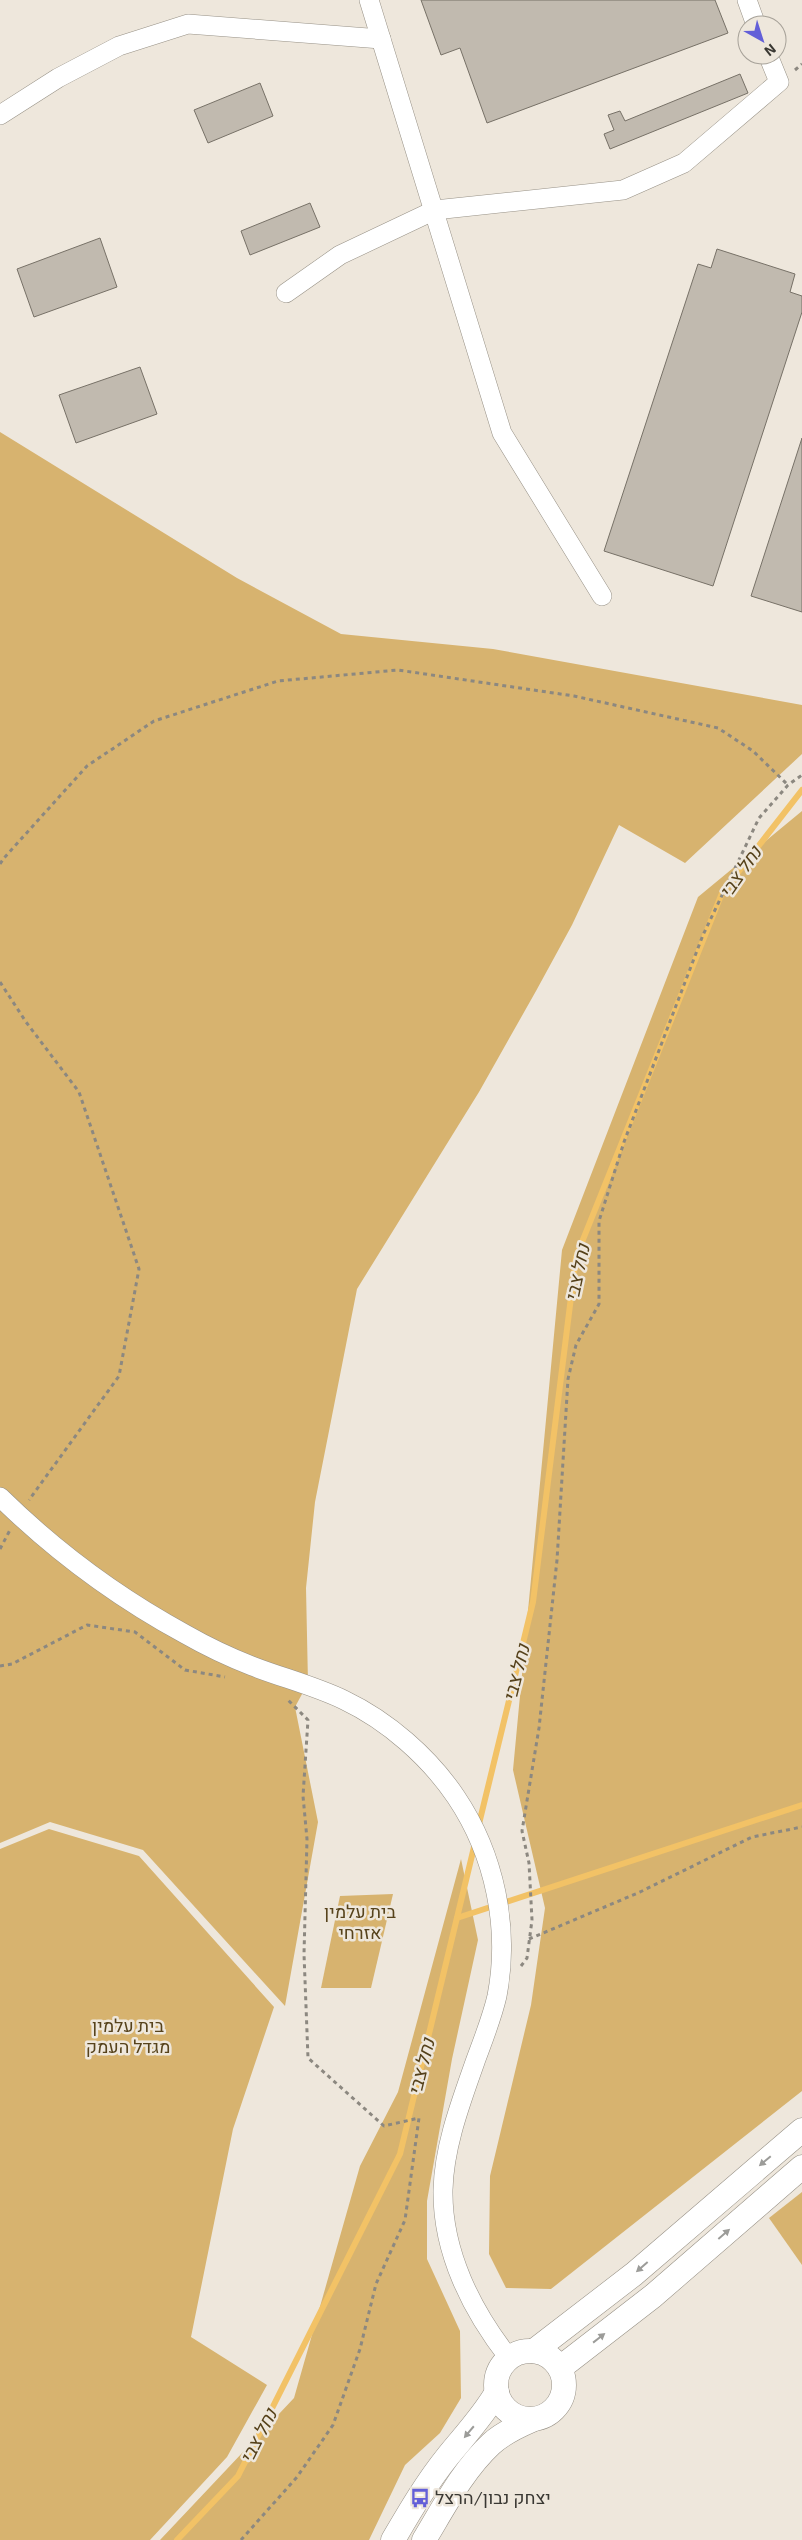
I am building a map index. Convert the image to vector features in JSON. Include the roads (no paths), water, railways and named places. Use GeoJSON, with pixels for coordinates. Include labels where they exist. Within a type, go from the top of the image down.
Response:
{"type":"FeatureCollection","features":[{"type":"Feature","properties":{"kind":"street"},"geometry":{"type":"LineString","coordinates":[[369,0],[502,433],[602,596]]}},
{"type":"Feature","properties":{"kind":"street"},"geometry":{"type":"LineString","coordinates":[[747,0],[752,15]]}},
{"type":"Feature","properties":{"kind":"street"},"geometry":{"type":"LineString","coordinates":[[0,115],[58,78],[119,46],[188,24],[381,38]]}},
{"type":"Feature","properties":{"kind":"street"},"geometry":{"type":"LineString","coordinates":[[286,293],[340,255],[435,210],[623,190],[684,163],[779,82],[772,65]]}},
{"type":"Feature","properties":{"kind":"street"},"geometry":{"type":"LineString","coordinates":[[0,1497],[18,1515],[78,1566],[184,1634],[251,1666],[313,1688],[359,1708],[393,1731],[428,1763],[456,1797],[470,1821],[490,1869],[502,1937],[497,1992],[452,2135],[443,2187],[444,2206],[454,2258],[463,2281],[481,2320],[509,2358]]}},
{"type":"Feature","properties":{"kind":"street"},"geometry":{"type":"LineString","coordinates":[[534,2351],[634,2274],[802,2130]]}},
{"type":"Feature","properties":{"kind":"street"},"geometry":{"type":"LineString","coordinates":[[560,2368],[653,2296],[802,2167]]}},
{"type":"Feature","properties":{"kind":"street"},"geometry":{"type":"LineString","coordinates":[[394,2540],[447,2457],[486,2412],[497,2392],[499,2371],[509,2358],[523,2351],[534,2351],[549,2356],[560,2368],[565,2383],[562,2399],[552,2412],[510,2430],[492,2443],[472,2466],[424,2540]]}},
{"type":"Feature","properties":{"kind":"street"},"geometry":{"type":"LineString","coordinates":[[497,2392],[504,2407],[512,2414],[532,2420]]}},
{"type":"Feature","properties":{"kind":"waterway","name":"נחל צבי"},"geometry":{"type":"LineString","coordinates":[[478,1828],[533,1602],[576,1257],[722,893],[802,790]]}},
{"type":"Feature","properties":{"kind":"waterway"},"geometry":{"type":"LineString","coordinates":[[457,1918],[802,1805]]}},
{"type":"Feature","properties":{"kind":"waterway","name":"נחל צבי"},"geometry":{"type":"LineString","coordinates":[[177,2540],[238,2476],[400,2154],[475,1843]]}},
{"type":"Feature","properties":{"kind":"place","name":"יצחק נבון/הרצל"},"geometry":{"type":"Point","coordinates":[420,2498]}},
{"type":"Feature","properties":{"kind":"park label","name":"בית עלמין אזרחי"},"geometry":{"type":"Point","coordinates":[360,1922]}},
{"type":"Feature","properties":{"kind":"park label","name":"בית עלמין מגדל העמק"},"geometry":{"type":"Point","coordinates":[128,2036]}}]}
